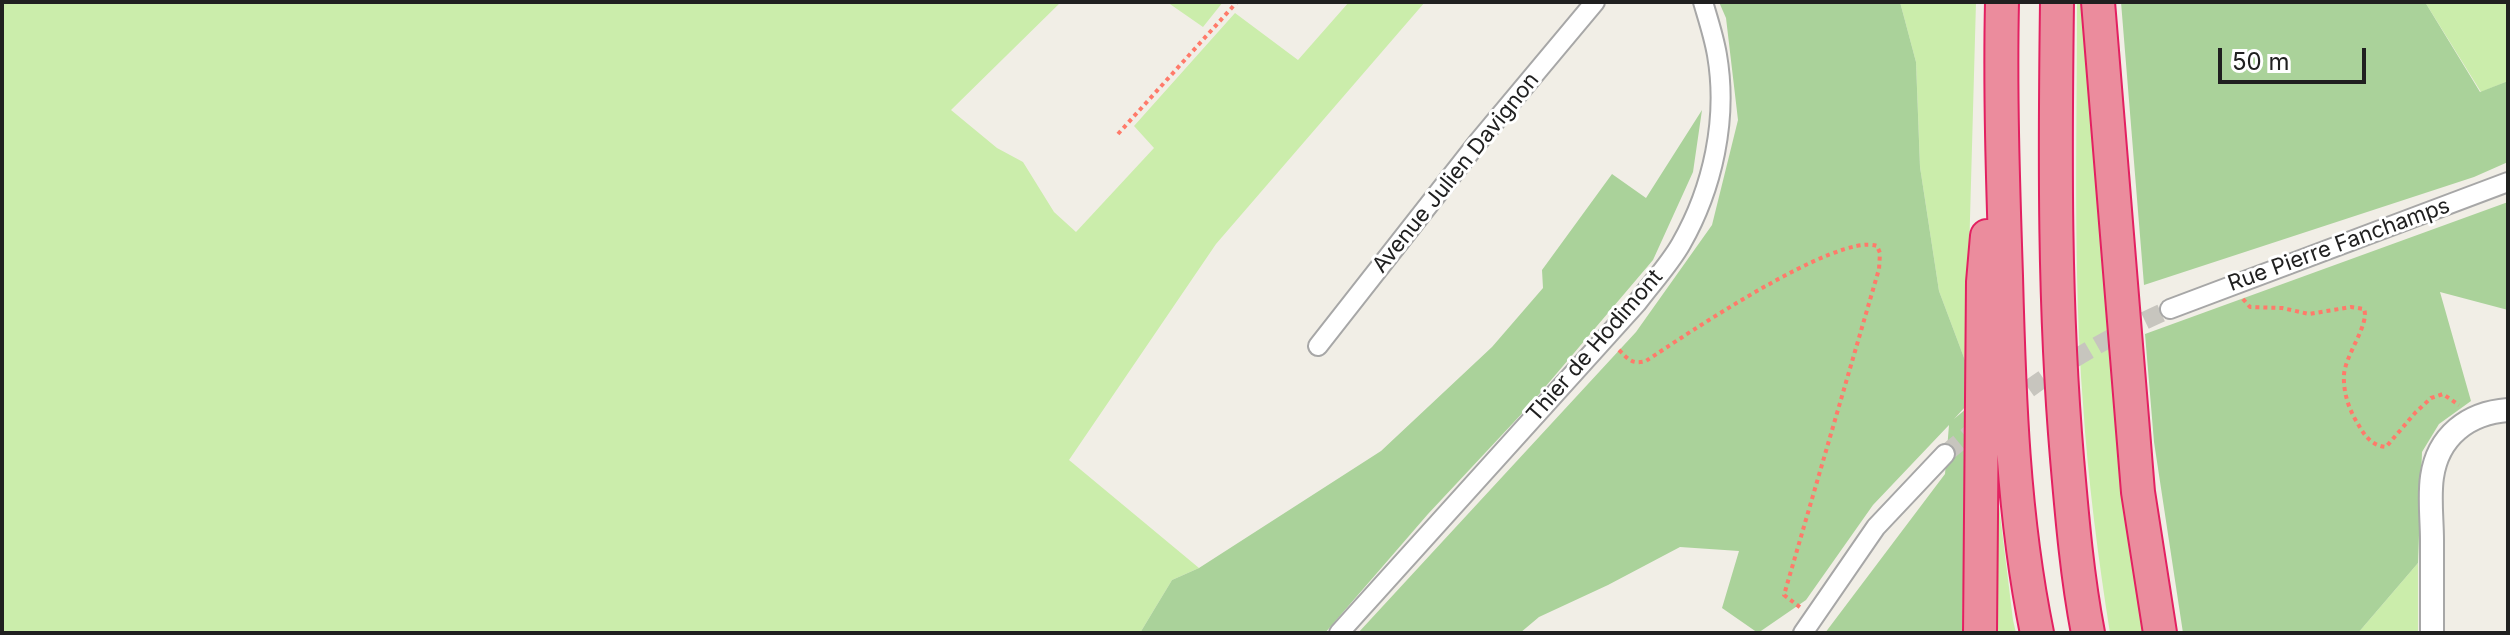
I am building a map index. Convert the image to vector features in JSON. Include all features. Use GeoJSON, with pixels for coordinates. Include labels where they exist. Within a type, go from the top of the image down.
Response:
{"type":"FeatureCollection","features":[{"type":"Feature","properties":{"kind":"highway"},"geometry":{"type":"LineString","coordinates":[[2002,2],[2000,79],[2009,404],[2020,518],[2037,633]]}},
{"type":"Feature","properties":{"kind":"highway"},"geometry":{"type":"LineString","coordinates":[[2057,2],[2055,188],[2059,359],[2071,500],[2088,633]]}},
{"type":"Feature","properties":{"kind":"highway"},"geometry":{"type":"LineString","coordinates":[[2098,2],[2138,492],[2160,633]]}},
{"type":"Feature","properties":{"kind":"highway"},"geometry":{"type":"LineString","coordinates":[[1980,633],[1983,282],[2000,79]]}},
{"type":"Feature","properties":{"kind":"street","name":"Avenue Julien Davignon"},"geometry":{"type":"LineString","coordinates":[[1318,346],[1478,142],[1595,2]]}},
{"type":"Feature","properties":{"kind":"street","name":"Thier de Hodimont"},"geometry":{"type":"LineString","coordinates":[[1339,633],[1637,303],[1681,244],[1717,147],[1722,101],[1717,54],[1703,2]]}},
{"type":"Feature","properties":{"kind":"street","name":"Rue Pierre Fanchamps"},"geometry":{"type":"LineString","coordinates":[[2170,309],[2508,182]]}},
{"type":"Feature","properties":{"kind":"street"},"geometry":{"type":"LineString","coordinates":[[2432,633],[2432,477],[2441,449],[2451,434],[2470,419],[2486,411],[2508,410]]}},
{"type":"Feature","properties":{"kind":"street"},"geometry":{"type":"LineString","coordinates":[[1803,633],[1876,527],[1945,454]]}},
{"type":"Feature","properties":{"kind":"path"},"geometry":{"type":"LineString","coordinates":[[1118,134],[1237,2]]}},
{"type":"Feature","properties":{"kind":"path"},"geometry":{"type":"LineString","coordinates":[[1606,337],[1638,364],[1737,303],[1813,263],[1858,245],[1877,246],[1879,269],[1784,595],[1815,616]]}},
{"type":"Feature","properties":{"kind":"path"},"geometry":{"type":"LineString","coordinates":[[2231,285],[2250,307],[2282,308],[2309,314],[2351,307],[2364,309],[2367,314],[2347,359],[2344,376],[2352,414],[2375,445],[2386,447],[2431,398],[2443,394],[2457,403],[2470,419]]}},
{"type":"Feature","properties":{"kind":"green space"},"geometry":{"type":"Polygon","coordinates":[[[2,2],[1061,2],[951,110],[997,148],[1023,162],[1054,212],[1076,232],[1154,148],[1134,126],[1235,13],[1298,60],[1349,2],[1425,2],[1216,244],[1069,460],[1199,568],[1172,580],[1140,633],[2,633],[2,2]]]}},
{"type":"Feature","properties":{"kind":"green space"},"geometry":{"type":"Polygon","coordinates":[[[1167,2],[1223,2],[1203,27],[1167,2]]]}},
{"type":"Feature","properties":{"kind":"green space"},"geometry":{"type":"Polygon","coordinates":[[[1719,2],[1900,2],[1916,62],[1920,167],[1939,291],[1966,363],[1966,406],[1954,419],[1967,408],[1962,633],[1825,633],[1945,474],[1949,425],[1873,505],[1806,600],[1758,633],[1722,608],[1739,551],[1680,547],[1539,617],[1520,633],[1358,633],[1636,332],[1712,225],[1738,120],[1726,18],[1719,2]]]}},
{"type":"Feature","properties":{"kind":"green space"},"geometry":{"type":"Polygon","coordinates":[[[1900,2],[1976,2],[1966,363],[1939,291],[1920,167],[1916,62],[1900,2]]]}},
{"type":"Feature","properties":{"kind":"green space"},"geometry":{"type":"Polygon","coordinates":[[[2077,2],[2087,2],[2147,633],[2110,633],[2091,490],[2078,304],[2077,2]]]}},
{"type":"Feature","properties":{"kind":"green space"},"geometry":{"type":"Polygon","coordinates":[[[2121,2],[2425,2],[2480,92],[2508,81],[2508,162],[2474,177],[2144,285],[2121,2]]]}},
{"type":"Feature","properties":{"kind":"green space"},"geometry":{"type":"Polygon","coordinates":[[[2425,2],[2508,2],[2508,81],[2481,92],[2425,2]]]}},
{"type":"Feature","properties":{"kind":"green space"},"geometry":{"type":"Polygon","coordinates":[[[1702,110],[1693,172],[1653,260],[1529,406],[1428,514],[1325,633],[1140,633],[1172,580],[1199,568],[1381,451],[1492,347],[1543,288],[1542,270],[1612,174],[1646,198],[1702,110]]]}},
{"type":"Feature","properties":{"kind":"green space"},"geometry":{"type":"Polygon","coordinates":[[[2508,202],[2508,310],[2440,292],[2471,401],[2439,424],[2422,452],[2418,563],[2358,633],[2183,633],[2154,442],[2145,334],[2508,202]]]}},
{"type":"Feature","properties":{"kind":"green space"},"geometry":{"type":"Polygon","coordinates":[[[1998,498],[2013,620],[2016,633],[1996,633],[1998,498]]]}},
{"type":"Feature","properties":{"kind":"green space"},"geometry":{"type":"Polygon","coordinates":[[[2418,563],[2418,633],[2358,633],[2418,563]]]}},
{"type":"Feature","properties":{"kind":"tunnel"},"geometry":{"type":"LineString","coordinates":[[2007,405],[2086,352],[2170,309]]}},
{"type":"Feature","properties":{"kind":"tunnel"},"geometry":{"type":"LineString","coordinates":[[1945,454],[1983,423]]}}]}
